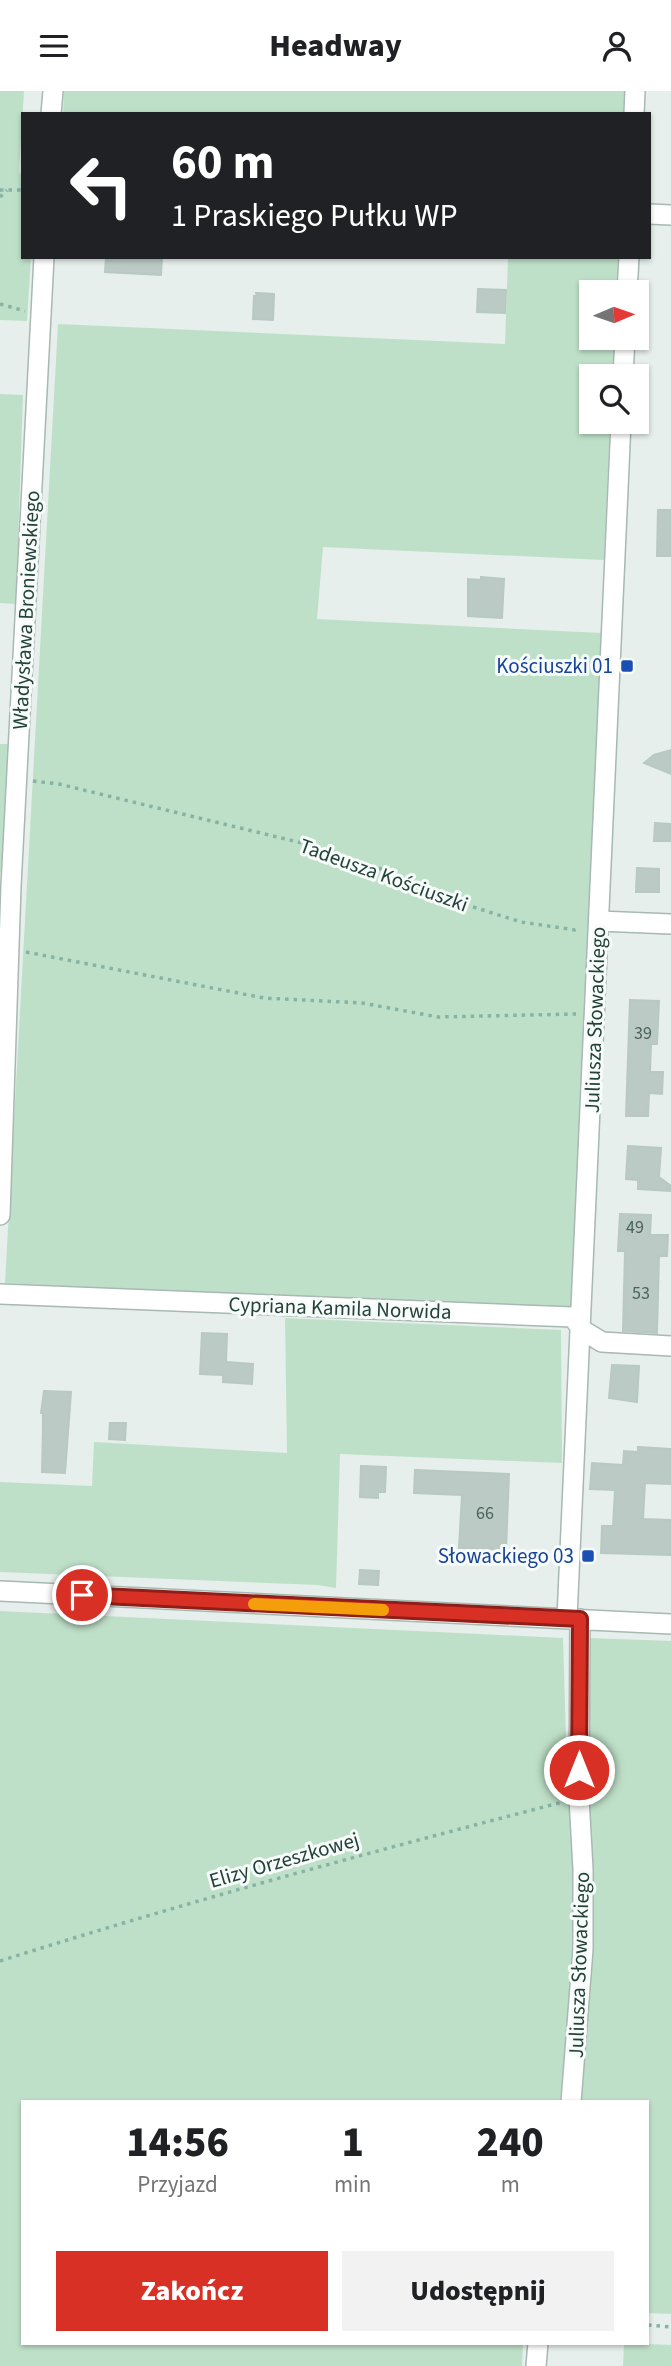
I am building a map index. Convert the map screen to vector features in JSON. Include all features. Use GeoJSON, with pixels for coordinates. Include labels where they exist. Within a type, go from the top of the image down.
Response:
{"type":"FeatureCollection","features":[{"type":"Feature","properties":{"kind":"street"},"geometry":{"type":"LineString","coordinates":[[51,112],[53,91]]}},
{"type":"Feature","properties":{"kind":"street"},"geometry":{"type":"LineString","coordinates":[[634,112],[635,91]]}},
{"type":"Feature","properties":{"kind":"street"},"geometry":{"type":"LineString","coordinates":[[651,214],[671,215]]}},
{"type":"Feature","properties":{"kind":"street","name":"Władysława Broniewskiego"},"geometry":{"type":"LineString","coordinates":[[0,1215],[9,949],[6,885],[17,779],[44,259]]}},
{"type":"Feature","properties":{"kind":"street"},"geometry":{"type":"LineString","coordinates":[[628,280],[629,259]]}},
{"type":"Feature","properties":{"kind":"street","name":"Juliusza Słowackiego"},"geometry":{"type":"LineString","coordinates":[[571,2100],[583,1949],[583,1869],[573,1619],[582,1330],[620,434]]}},
{"type":"Feature","properties":{"kind":"street"},"geometry":{"type":"LineString","coordinates":[[599,921],[671,924]]}},
{"type":"Feature","properties":{"kind":"street","name":"Cypriana Kamila Norwida"},"geometry":{"type":"LineString","coordinates":[[0,1294],[573,1317],[582,1330],[602,1342],[671,1346]]}},
{"type":"Feature","properties":{"kind":"street"},"geometry":{"type":"LineString","coordinates":[[0,1591],[671,1624]]}},
{"type":"Feature","properties":{"kind":"street"},"geometry":{"type":"LineString","coordinates":[[536,2366],[538,2345]]}},
{"type":"Feature","properties":{"kind":"path"},"geometry":{"type":"LineString","coordinates":[[0,190],[21,190]]}},
{"type":"Feature","properties":{"kind":"path"},"geometry":{"type":"LineString","coordinates":[[0,197],[7,190]]}},
{"type":"Feature","properties":{"kind":"path"},"geometry":{"type":"LineString","coordinates":[[0,304],[41,316]]}},
{"type":"Feature","properties":{"kind":"path","name":"Tadeusza Kościuszki"},"geometry":{"type":"LineString","coordinates":[[17,779],[59,784],[306,844],[384,870],[467,905],[521,922],[575,930],[599,921]]}},
{"type":"Feature","properties":{"kind":"path"},"geometry":{"type":"LineString","coordinates":[[9,949],[264,998],[362,1003],[438,1017],[596,1014]]}},
{"type":"Feature","properties":{"kind":"path","name":"Elizy Orzeszkowej"},"geometry":{"type":"LineString","coordinates":[[0,1961],[155,1912],[362,1854],[579,1798]]}},
{"type":"Feature","properties":{"kind":"path"},"geometry":{"type":"LineString","coordinates":[[649,2325],[671,2327]]}},
{"type":"Feature","properties":{"kind":"green space"},"geometry":{"type":"Polygon","coordinates":[[[0,91],[24,91],[19,171],[21,259],[31,259],[27,321],[0,320],[0,91]]]}},
{"type":"Feature","properties":{"kind":"green space"},"geometry":{"type":"Polygon","coordinates":[[[64,91],[625,91],[624,112],[63,112],[64,91]]]}},
{"type":"Feature","properties":{"kind":"green space"},"geometry":{"type":"Polygon","coordinates":[[[508,259],[618,259],[617,280],[579,280],[579,350],[614,350],[613,364],[579,364],[579,434],[609,434],[604,560],[323,547],[317,619],[601,633],[572,1307],[5,1283],[58,324],[505,344],[508,259]]]}},
{"type":"Feature","properties":{"kind":"green space"},"geometry":{"type":"Polygon","coordinates":[[[0,394],[23,395],[16,604],[0,603],[0,394]]]}},
{"type":"Feature","properties":{"kind":"green space"},"geometry":{"type":"Polygon","coordinates":[[[0,744],[10,744],[6,873],[0,872],[0,744]]]}},
{"type":"Feature","properties":{"kind":"green space"},"geometry":{"type":"Polygon","coordinates":[[[285,1318],[561,1330],[562,1463],[340,1454],[336,1588],[318,1585],[0,1572],[0,1482],[92,1486],[94,1442],[287,1453],[285,1318]]]}},
{"type":"Feature","properties":{"kind":"green space"},"geometry":{"type":"Polygon","coordinates":[[[0,1611],[563,1638],[567,1773],[575,1862],[574,1960],[560,2100],[21,2100],[21,2345],[523,2345],[522,2366],[0,2366],[0,1611]]]}},
{"type":"Feature","properties":{"kind":"green space"},"geometry":{"type":"Polygon","coordinates":[[[589,1638],[671,1641],[671,2314],[649,2313],[649,2100],[581,2100],[589,2000],[591,1900],[583,1757],[589,1638]]]}},
{"type":"Feature","properties":{"kind":"green space"},"geometry":{"type":"Polygon","coordinates":[[[624,2345],[671,2345],[671,2366],[623,2366],[624,2345]]]}},
{"type":"Feature","properties":{"kind":"building"},"geometry":{"type":"Polygon","coordinates":[[[106,259],[162,259],[161,275],[105,272],[106,259]]]}},
{"type":"Feature","properties":{"kind":"building"},"geometry":{"type":"Polygon","coordinates":[[[478,289],[506,290],[505,313],[477,312],[478,289]]]}},
{"type":"Feature","properties":{"kind":"building"},"geometry":{"type":"Polygon","coordinates":[[[256,293],[274,294],[273,320],[253,319],[256,293]]]}},
{"type":"Feature","properties":{"kind":"building"},"geometry":{"type":"Polygon","coordinates":[[[658,510],[671,510],[671,556],[657,556],[658,510]]]}},
{"type":"Feature","properties":{"kind":"building"},"geometry":{"type":"Polygon","coordinates":[[[481,577],[504,579],[502,618],[468,616],[468,579],[481,580],[481,577]]]}},
{"type":"Feature","properties":{"kind":"building"},"geometry":{"type":"Polygon","coordinates":[[[671,750],[671,774],[644,763],[654,755],[671,750]]]}},
{"type":"Feature","properties":{"kind":"building"},"geometry":{"type":"Polygon","coordinates":[[[655,823],[671,824],[671,841],[654,841],[655,823]]]}},
{"type":"Feature","properties":{"kind":"building"},"geometry":{"type":"Polygon","coordinates":[[[637,868],[659,869],[659,892],[636,892],[637,868]]]}},
{"type":"Feature","properties":{"kind":"building"},"geometry":{"type":"Polygon","coordinates":[[[630,1000],[659,1001],[657,1044],[651,1044],[650,1072],[663,1072],[662,1094],[649,1093],[648,1116],[626,1116],[630,1000]]]}},
{"type":"Feature","properties":{"kind":"building"},"geometry":{"type":"Polygon","coordinates":[[[628,1146],[661,1148],[659,1177],[671,1186],[671,1191],[638,1189],[638,1180],[626,1179],[628,1146]]]}},
{"type":"Feature","properties":{"kind":"building"},"geometry":{"type":"Polygon","coordinates":[[[620,1214],[651,1215],[650,1235],[668,1235],[667,1256],[659,1256],[657,1333],[623,1331],[625,1251],[618,1251],[620,1214]]]}},
{"type":"Feature","properties":{"kind":"building"},"geometry":{"type":"Polygon","coordinates":[[[202,1333],[227,1334],[226,1362],[253,1364],[252,1384],[223,1382],[223,1375],[200,1374],[202,1333]]]}},
{"type":"Feature","properties":{"kind":"building"},"geometry":{"type":"Polygon","coordinates":[[[612,1365],[639,1366],[637,1402],[609,1398],[612,1365]]]}},
{"type":"Feature","properties":{"kind":"building"},"geometry":{"type":"Polygon","coordinates":[[[44,1391],[71,1392],[65,1473],[42,1472],[41,1413],[44,1391]]]}},
{"type":"Feature","properties":{"kind":"building"},"geometry":{"type":"Polygon","coordinates":[[[110,1423],[126,1423],[125,1440],[109,1439],[110,1423]]]}},
{"type":"Feature","properties":{"kind":"building"},"geometry":{"type":"Polygon","coordinates":[[[638,1447],[671,1449],[671,1484],[645,1483],[643,1519],[671,1520],[671,1555],[601,1553],[602,1526],[613,1526],[615,1490],[590,1489],[592,1463],[623,1465],[624,1451],[638,1452],[638,1447]]]}},
{"type":"Feature","properties":{"kind":"building"},"geometry":{"type":"Polygon","coordinates":[[[361,1466],[386,1467],[385,1492],[378,1492],[378,1498],[360,1497],[361,1466]]]}},
{"type":"Feature","properties":{"kind":"building"},"geometry":{"type":"Polygon","coordinates":[[[415,1470],[509,1474],[506,1550],[459,1548],[462,1495],[414,1493],[415,1470]]]}},
{"type":"Feature","properties":{"kind":"building"},"geometry":{"type":"Polygon","coordinates":[[[360,1570],[379,1571],[378,1585],[359,1584],[360,1570]]]}},
{"type":"Feature","properties":{"kind":"slow traffic"},"geometry":{"type":"LineString","coordinates":[[254,1604],[383,1610]]}},
{"type":"Feature","properties":{"kind":"place","name":"Kościuszki 01"},"geometry":{"type":"Point","coordinates":[627,666]}},
{"type":"Feature","properties":{"kind":"place","name":"Słowackiego 03"},"geometry":{"type":"Point","coordinates":[588,1556]}},
{"type":"Feature","properties":{"kind":"route"},"geometry":{"type":"LineString","coordinates":[[82,1595],[580,1619],[579,1770]]}}]}
